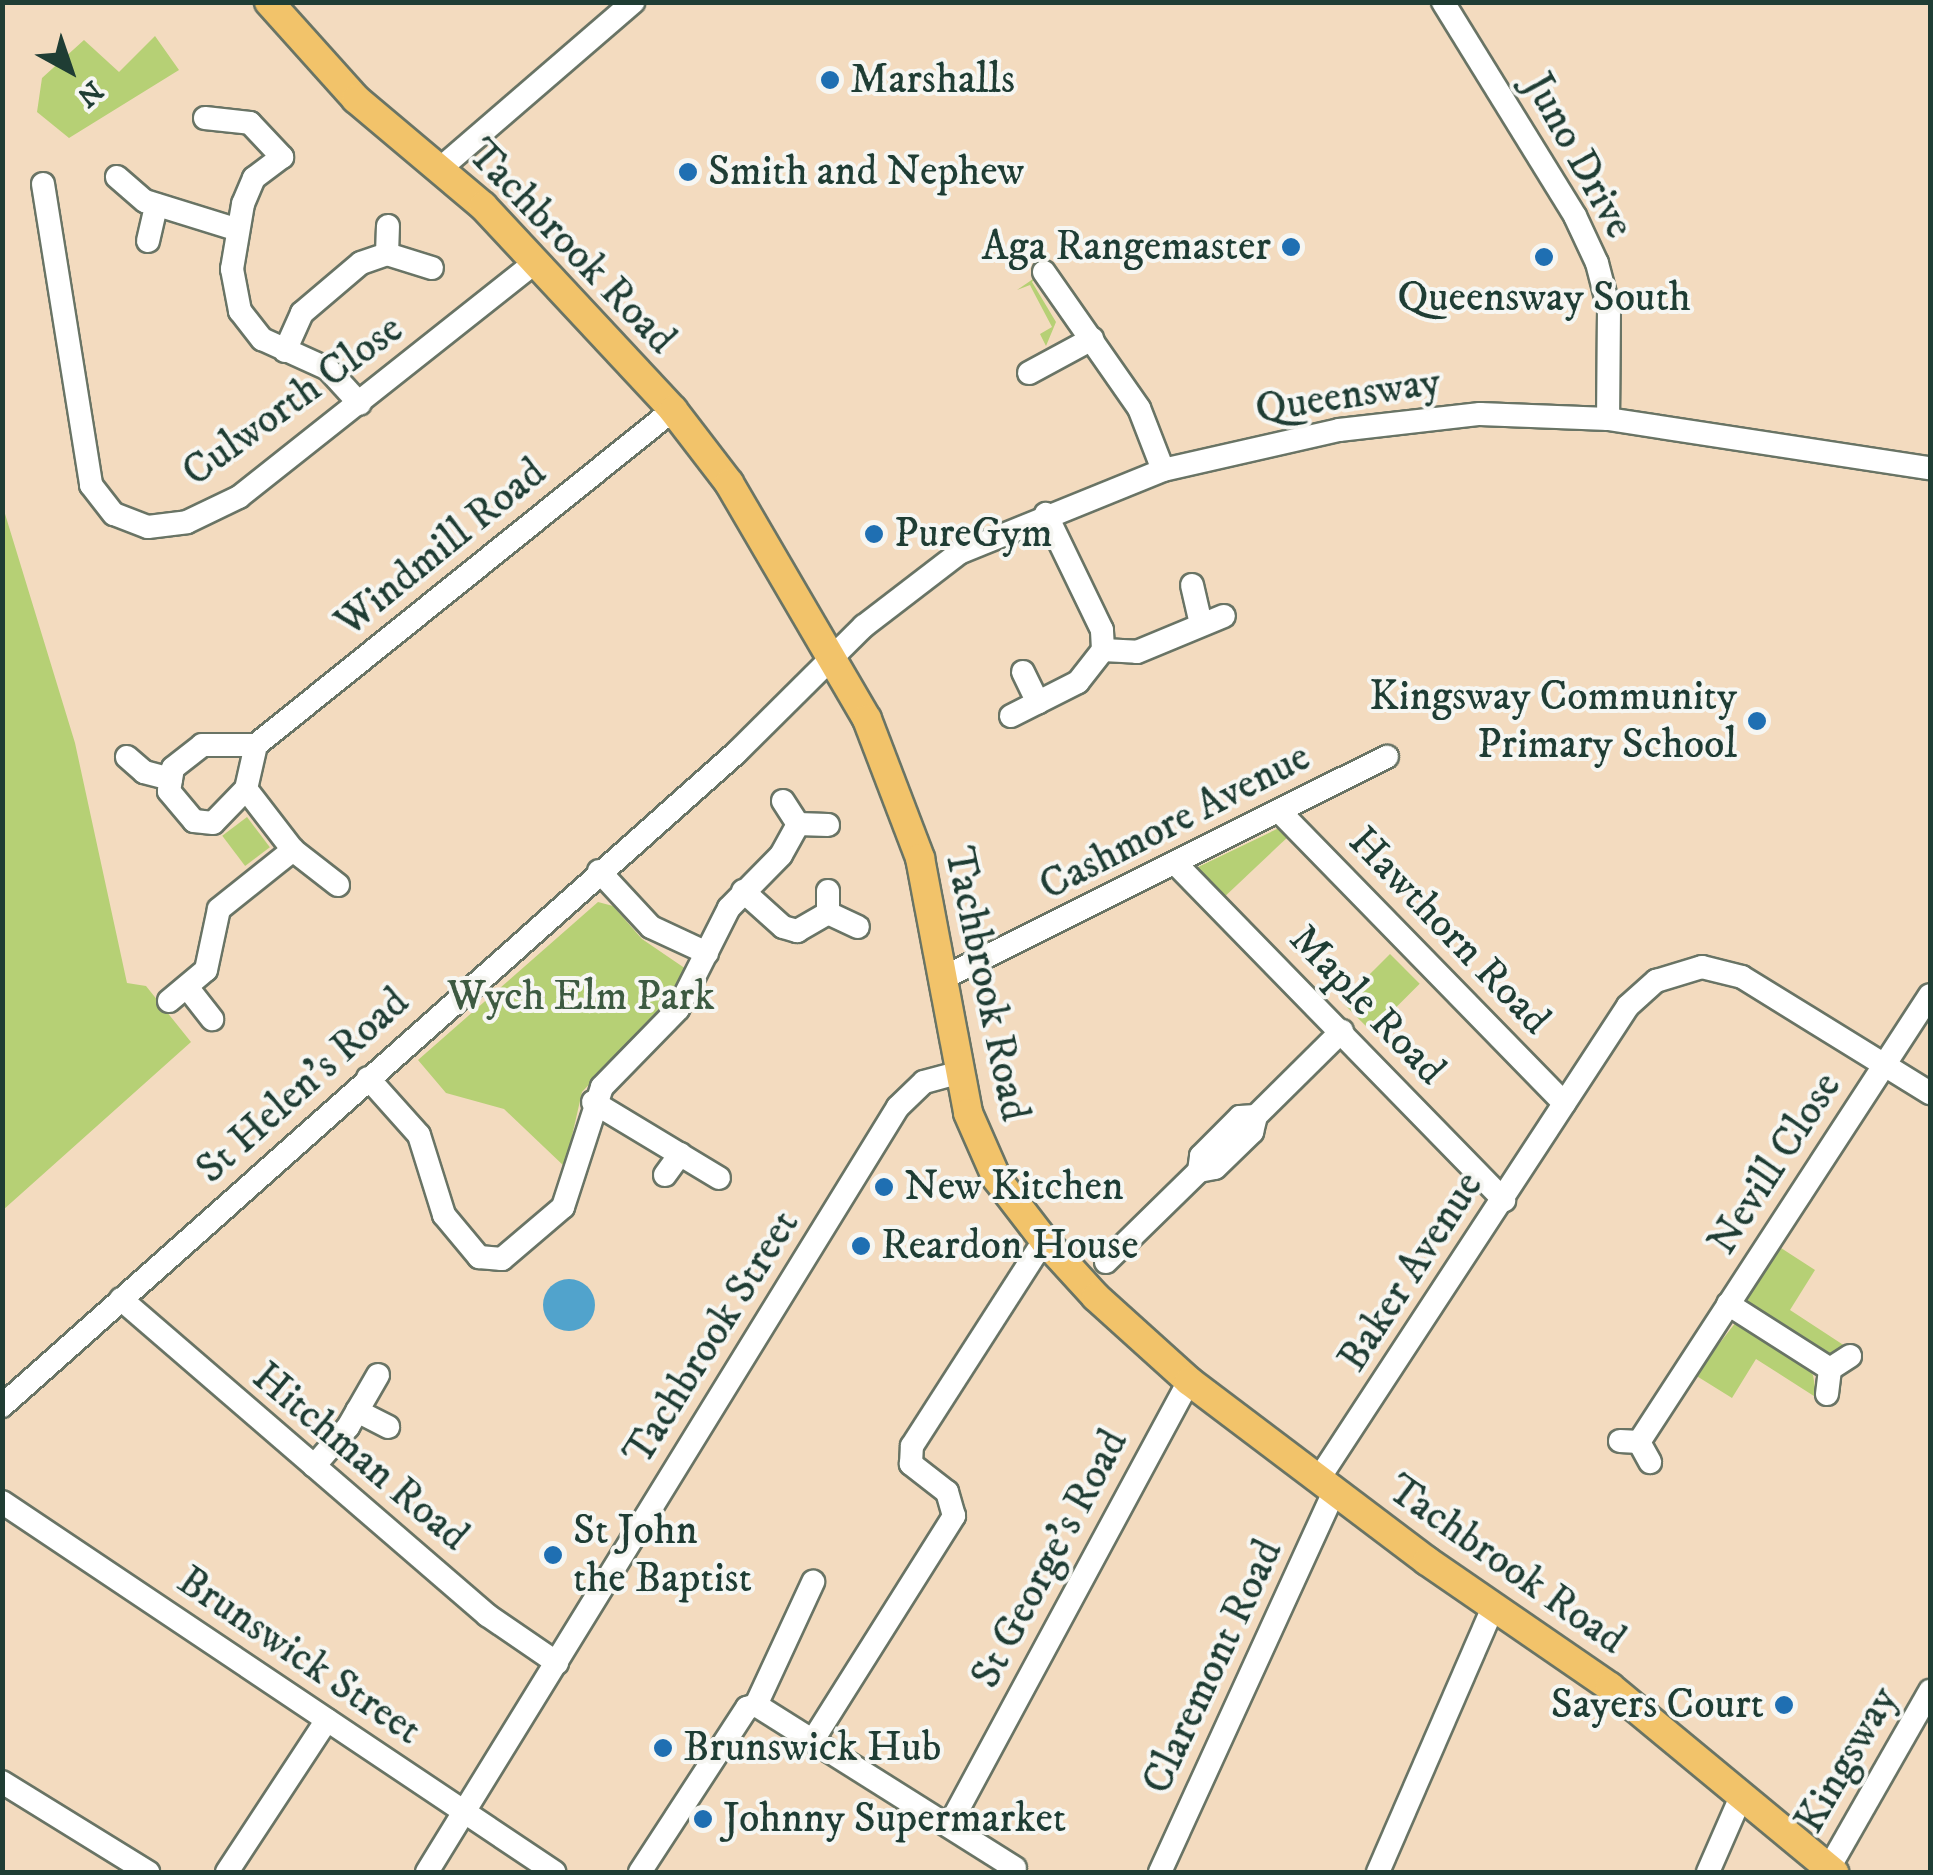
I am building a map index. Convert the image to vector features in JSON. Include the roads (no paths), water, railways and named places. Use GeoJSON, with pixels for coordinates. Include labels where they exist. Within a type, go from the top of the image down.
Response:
{"type":"FeatureCollection","features":[{"type":"Feature","properties":{"kind":"main road","name":"Tachbrook Road"},"geometry":{"type":"LineString","coordinates":[[269,2],[356,99],[441,168],[534,263],[673,410],[728,482],[867,720],[915,840],[958,1073],[988,1165],[1044,1240],[1096,1298],[1189,1381],[1326,1486],[1610,1687],[1831,1870]]}},
{"type":"Feature","properties":{"kind":"street"},"geometry":{"type":"LineString","coordinates":[[441,168],[633,2]]}},
{"type":"Feature","properties":{"kind":"street","name":"Juno Drive"},"geometry":{"type":"LineString","coordinates":[[1443,2],[1576,216],[1597,263],[1608,309],[1608,418]]}},
{"type":"Feature","properties":{"kind":"street"},"geometry":{"type":"LineString","coordinates":[[205,118],[250,123],[290,166],[250,184],[238,230],[232,281],[240,311],[254,332],[334,373],[360,404]]}},
{"type":"Feature","properties":{"kind":"street"},"geometry":{"type":"LineString","coordinates":[[117,176],[156,205],[238,230]]}},
{"type":"Feature","properties":{"kind":"street","name":"Culworth Close"},"geometry":{"type":"LineString","coordinates":[[43,184],[86,465],[114,514],[148,527],[202,516],[239,497],[534,263]]}},
{"type":"Feature","properties":{"kind":"street"},"geometry":{"type":"LineString","coordinates":[[148,241],[156,205]]}},
{"type":"Feature","properties":{"kind":"street"},"geometry":{"type":"LineString","coordinates":[[387,254],[388,226]]}},
{"type":"Feature","properties":{"kind":"street"},"geometry":{"type":"LineString","coordinates":[[286,351],[309,306],[361,262],[387,254],[432,268]]}},
{"type":"Feature","properties":{"kind":"street"},"geometry":{"type":"LineString","coordinates":[[1044,272],[1145,418],[1163,470]]}},
{"type":"Feature","properties":{"kind":"street"},"geometry":{"type":"LineString","coordinates":[[1029,373],[1092,338]]}},
{"type":"Feature","properties":{"kind":"street","name":"Windmill Road"},"geometry":{"type":"LineString","coordinates":[[256,745],[673,410]]}},
{"type":"Feature","properties":{"kind":"street","name":"Queensway"},"geometry":{"type":"LineString","coordinates":[[830,660],[947,561],[1046,514],[1163,470],[1287,440],[1480,414],[1608,418],[1930,468]]}},
{"type":"Feature","properties":{"kind":"street"},"geometry":{"type":"LineString","coordinates":[[1011,716],[1078,682],[1103,650],[1102,630],[1046,514]]}},
{"type":"Feature","properties":{"kind":"street"},"geometry":{"type":"LineString","coordinates":[[1192,584],[1200,621]]}},
{"type":"Feature","properties":{"kind":"street"},"geometry":{"type":"LineString","coordinates":[[1103,650],[1137,652],[1200,621],[1224,616]]}},
{"type":"Feature","properties":{"kind":"street","name":"St Helen's Road"},"geometry":{"type":"LineString","coordinates":[[2,1406],[784,710],[830,660]]}},
{"type":"Feature","properties":{"kind":"street"},"geometry":{"type":"LineString","coordinates":[[1023,672],[1038,703]]}},
{"type":"Feature","properties":{"kind":"street"},"geometry":{"type":"LineString","coordinates":[[202,745],[256,745],[246,789],[212,823],[194,821],[169,791],[171,779],[173,768],[202,745]]}},
{"type":"Feature","properties":{"kind":"street","name":"Cashmore Avenue"},"geometry":{"type":"LineString","coordinates":[[943,978],[1387,757]]}},
{"type":"Feature","properties":{"kind":"street"},"geometry":{"type":"LineString","coordinates":[[126,758],[144,772],[171,779]]}},
{"type":"Feature","properties":{"kind":"street"},"geometry":{"type":"LineString","coordinates":[[246,789],[293,850],[338,885]]}},
{"type":"Feature","properties":{"kind":"street"},"geometry":{"type":"LineString","coordinates":[[783,801],[798,824]]}},
{"type":"Feature","properties":{"kind":"street","name":"Hawthorn Road"},"geometry":{"type":"LineString","coordinates":[[1280,812],[1564,1104]]}},
{"type":"Feature","properties":{"kind":"street"},"geometry":{"type":"LineString","coordinates":[[798,824],[828,826]]}},
{"type":"Feature","properties":{"kind":"street"},"geometry":{"type":"LineString","coordinates":[[368,1078],[419,1135],[442,1213],[489,1262],[538,1234],[563,1208],[576,1184],[593,1102],[618,1066],[678,1009],[743,891],[781,854],[798,824]]}},
{"type":"Feature","properties":{"kind":"street"},"geometry":{"type":"LineString","coordinates":[[212,1018],[178,994],[212,958],[219,910],[293,850]]}},
{"type":"Feature","properties":{"kind":"street","name":"Maple Road"},"geometry":{"type":"LineString","coordinates":[[1176,864],[1504,1200]]}},
{"type":"Feature","properties":{"kind":"street"},"geometry":{"type":"LineString","coordinates":[[599,871],[651,927],[708,953]]}},
{"type":"Feature","properties":{"kind":"street"},"geometry":{"type":"LineString","coordinates":[[743,891],[789,930],[809,928],[828,902],[858,928]]}},
{"type":"Feature","properties":{"kind":"street","name":"Baker Avenue"},"geometry":{"type":"LineString","coordinates":[[1326,1486],[1564,1104],[1641,990],[1702,967],[1742,976],[1930,1094]]}},
{"type":"Feature","properties":{"kind":"street","name":"Nevill Close"},"geometry":{"type":"LineString","coordinates":[[1636,1448],[1930,995]]}},
{"type":"Feature","properties":{"kind":"street"},"geometry":{"type":"LineString","coordinates":[[1106,1262],[1199,1171],[1215,1168],[1252,1132],[1256,1116],[1342,1032]]}},
{"type":"Feature","properties":{"kind":"street","name":"Tachbrook Street"},"geometry":{"type":"LineString","coordinates":[[427,1872],[898,1107],[924,1082],[958,1073]]}},
{"type":"Feature","properties":{"kind":"street"},"geometry":{"type":"LineString","coordinates":[[593,1102],[719,1178]]}},
{"type":"Feature","properties":{"kind":"street"},"geometry":{"type":"LineString","coordinates":[[665,1176],[680,1154]]}},
{"type":"Feature","properties":{"kind":"street"},"geometry":{"type":"LineString","coordinates":[[814,1740],[954,1516],[947,1492],[911,1464],[912,1446],[1044,1240]]}},
{"type":"Feature","properties":{"kind":"street","name":"Hitchman Road"},"geometry":{"type":"LineString","coordinates":[[121,1300],[488,1614],[557,1663]]}},
{"type":"Feature","properties":{"kind":"street","name":"Nevill Close"},"geometry":{"type":"LineString","coordinates":[[1728,1304],[1830,1369]]}},
{"type":"Feature","properties":{"kind":"street"},"geometry":{"type":"LineString","coordinates":[[1826,1394],[1830,1369],[1850,1356]]}},
{"type":"Feature","properties":{"kind":"street"},"geometry":{"type":"LineString","coordinates":[[314,1466],[378,1375]]}},
{"type":"Feature","properties":{"kind":"street","name":"St George's Road"},"geometry":{"type":"LineString","coordinates":[[949,1826],[1189,1381]]}},
{"type":"Feature","properties":{"kind":"street"},"geometry":{"type":"LineString","coordinates":[[356,1411],[388,1427]]}},
{"type":"Feature","properties":{"kind":"street","name":"Claremont Road"},"geometry":{"type":"LineString","coordinates":[[1160,1872],[1326,1486]]}},
{"type":"Feature","properties":{"kind":"street","name":"Brunswick Street"},"geometry":{"type":"LineString","coordinates":[[2,1502],[554,1872]]}},
{"type":"Feature","properties":{"kind":"street"},"geometry":{"type":"LineString","coordinates":[[756,1706],[812,1582]]}},
{"type":"Feature","properties":{"kind":"street"},"geometry":{"type":"LineString","coordinates":[[1378,1872],[1493,1607]]}},
{"type":"Feature","properties":{"kind":"street","name":"Kingsway"},"geometry":{"type":"LineString","coordinates":[[1831,1870],[1868,1809],[1930,1690]]}},
{"type":"Feature","properties":{"kind":"street"},"geometry":{"type":"LineString","coordinates":[[640,1872],[747,1708],[756,1706],[1015,1868]]}},
{"type":"Feature","properties":{"kind":"street"},"geometry":{"type":"LineString","coordinates":[[227,1872],[327,1720]]}},
{"type":"Feature","properties":{"kind":"street"},"geometry":{"type":"LineString","coordinates":[[2,1782],[148,1872]]}},
{"type":"Feature","properties":{"kind":"street"},"geometry":{"type":"LineString","coordinates":[[1708,1872],[1742,1794]]}},
{"type":"Feature","properties":{"kind":"water"},"geometry":{"type":"Polygon","coordinates":[[[569,1279],[587,1287],[595,1305],[587,1323],[569,1331],[551,1323],[543,1305],[551,1287],[569,1279]]]}},
{"type":"Feature","properties":{"kind":"place","name":"Marshalls"},"geometry":{"type":"Point","coordinates":[830,80]}},
{"type":"Feature","properties":{"kind":"place","name":"Smith and Nephew"},"geometry":{"type":"Point","coordinates":[688,172]}},
{"type":"Feature","properties":{"kind":"place","name":"Aga Rangemaster"},"geometry":{"type":"Point","coordinates":[1291,247]}},
{"type":"Feature","properties":{"kind":"place","name":"Queensway South"},"geometry":{"type":"Point","coordinates":[1544,257]}},
{"type":"Feature","properties":{"kind":"place","name":"PureGym"},"geometry":{"type":"Point","coordinates":[874,534]}},
{"type":"Feature","properties":{"kind":"place","name":"Kingsway Community Primary School"},"geometry":{"type":"Point","coordinates":[1757,721]}},
{"type":"Feature","properties":{"kind":"place","name":"New Kitchen"},"geometry":{"type":"Point","coordinates":[884,1187]}},
{"type":"Feature","properties":{"kind":"place","name":"Reardon House"},"geometry":{"type":"Point","coordinates":[861,1246]}},
{"type":"Feature","properties":{"kind":"place","name":"St John the Baptist"},"geometry":{"type":"Point","coordinates":[553,1555]}},
{"type":"Feature","properties":{"kind":"place","name":"Sayers Court"},"geometry":{"type":"Point","coordinates":[1784,1705]}},
{"type":"Feature","properties":{"kind":"place","name":"Brunswick Hub"},"geometry":{"type":"Point","coordinates":[663,1748]}},
{"type":"Feature","properties":{"kind":"place","name":"Johnny Supermarket"},"geometry":{"type":"Point","coordinates":[703,1819]}},
{"type":"Feature","properties":{"kind":"park label","name":"Wych Elm Park"},"geometry":{"type":"Point","coordinates":[581,997]}}]}
